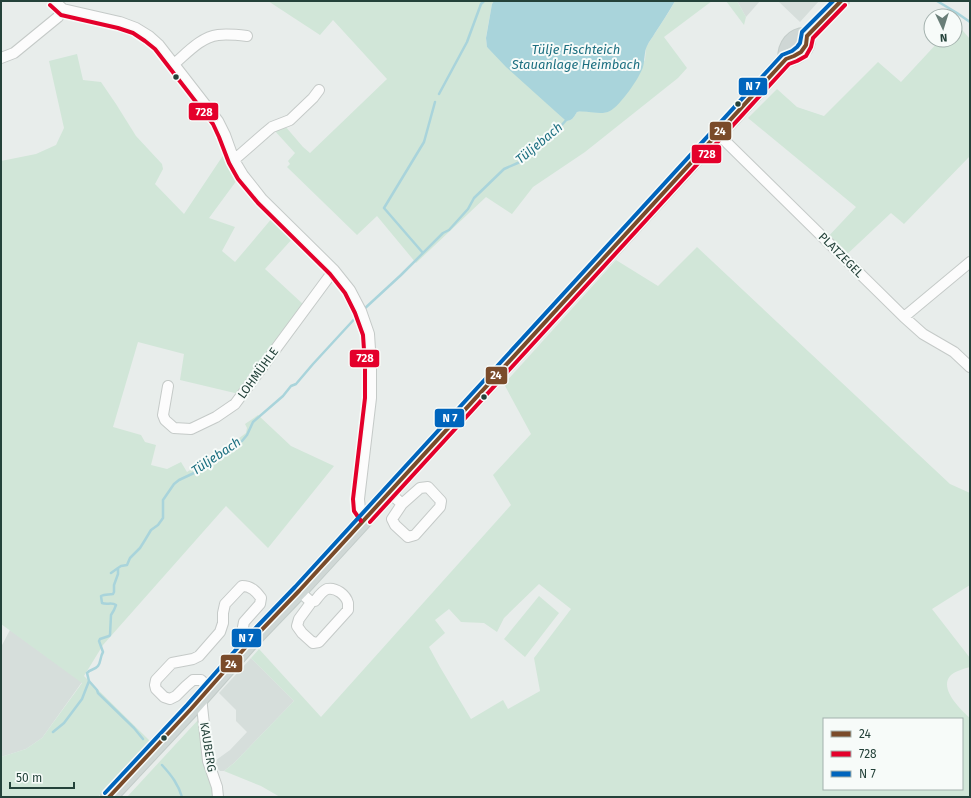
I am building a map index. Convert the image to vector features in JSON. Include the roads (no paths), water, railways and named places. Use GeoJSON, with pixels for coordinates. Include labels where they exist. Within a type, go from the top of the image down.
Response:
{"type":"FeatureCollection","features":[{"type":"Feature","properties":{"kind":"main road"},"geometry":{"type":"LineString","coordinates":[[109,797],[252,640],[305,596],[366,518],[389,492],[786,59],[788,47],[794,40],[801,36],[807,36],[840,1]]}},
{"type":"Feature","properties":{"kind":"street"},"geometry":{"type":"LineString","coordinates":[[54,1],[63,9],[120,22],[136,28],[149,36],[159,45],[218,121],[234,160],[243,175],[262,199],[334,270],[350,290],[361,311],[369,334],[371,398],[359,499],[360,509],[366,518]]}},
{"type":"Feature","properties":{"kind":"street"},"geometry":{"type":"LineString","coordinates":[[1,58],[14,53],[58,17],[63,9]]}},
{"type":"Feature","properties":{"kind":"street"},"geometry":{"type":"LineString","coordinates":[[174,64],[197,44],[208,38],[218,35],[247,36]]}},
{"type":"Feature","properties":{"kind":"street"},"geometry":{"type":"LineString","coordinates":[[234,160],[272,127],[290,120],[313,98],[319,90]]}},
{"type":"Feature","properties":{"kind":"street","name":"PLATZEGEL"},"geometry":{"type":"LineString","coordinates":[[718,134],[904,317],[923,334],[954,352],[970,367]]}},
{"type":"Feature","properties":{"kind":"street"},"geometry":{"type":"LineString","coordinates":[[904,317],[970,262]]}},
{"type":"Feature","properties":{"kind":"street","name":"LOHMÜHLE"},"geometry":{"type":"LineString","coordinates":[[168,386],[163,415],[164,420],[174,428],[191,429],[216,417],[235,404],[334,270]]}},
{"type":"Feature","properties":{"kind":"street"},"geometry":{"type":"LineString","coordinates":[[428,487],[441,501],[440,507],[415,535],[408,537],[395,525],[392,518],[402,504],[420,488],[428,487]]}},
{"type":"Feature","properties":{"kind":"street"},"geometry":{"type":"LineString","coordinates":[[389,492],[402,504]]}},
{"type":"Feature","properties":{"kind":"street"},"geometry":{"type":"LineString","coordinates":[[205,692],[200,680],[193,680],[176,696],[170,699],[164,697],[156,689],[155,685],[156,680],[172,663],[193,659],[199,656],[220,632],[223,623],[225,604],[242,586],[248,586],[261,598],[260,604],[244,622],[244,631],[252,640]]}},
{"type":"Feature","properties":{"kind":"street"},"geometry":{"type":"LineString","coordinates":[[335,589],[344,596],[348,604],[348,610],[319,642],[314,642],[302,633],[297,626],[299,619],[310,604],[305,596],[315,601],[327,590],[335,589]]}},
{"type":"Feature","properties":{"kind":"street","name":"KAUBERG"},"geometry":{"type":"LineString","coordinates":[[205,692],[208,761],[217,787],[218,797]]}},
{"type":"Feature","properties":{"kind":"water","name":"Tülje Fischteich Stauanlage Heimbach"},"geometry":{"type":"Polygon","coordinates":[[[494,1],[675,1],[648,44],[645,51],[643,67],[638,77],[619,103],[610,111],[602,113],[577,112],[574,117],[566,121],[506,67],[487,47],[486,38],[492,4],[494,1]]]}},
{"type":"Feature","properties":{"kind":"waterway"},"geometry":{"type":"LineString","coordinates":[[439,94],[467,42],[481,4],[484,1]]}},
{"type":"Feature","properties":{"kind":"waterway"},"geometry":{"type":"LineString","coordinates":[[937,1],[970,22]]}},
{"type":"Feature","properties":{"kind":"waterway"},"geometry":{"type":"LineString","coordinates":[[423,253],[384,208],[424,142],[435,102]]}},
{"type":"Feature","properties":{"kind":"waterway","name":"Tüljebach"},"geometry":{"type":"LineString","coordinates":[[363,310],[443,233],[449,230],[468,209],[474,198],[504,169],[520,162],[536,146],[560,127],[568,118]]}},
{"type":"Feature","properties":{"kind":"waterway","name":"Tüljebach"},"geometry":{"type":"LineString","coordinates":[[53,732],[64,723],[82,699],[89,681],[87,673],[100,663],[103,652],[99,641],[100,639],[110,635],[111,615],[116,605],[102,603],[101,596],[113,594],[118,568],[127,565],[130,558],[140,548],[151,530],[158,525],[163,518],[163,500],[174,484],[194,473],[200,467],[242,441],[247,435],[253,422],[283,396],[291,386],[296,384],[359,314]]}},
{"type":"Feature","properties":{"kind":"waterway","name":"Tüljebach"},"geometry":{"type":"LineString","coordinates":[[111,573],[118,568]]}},
{"type":"Feature","properties":{"kind":"waterway"},"geometry":{"type":"LineString","coordinates":[[89,681],[98,693],[134,728],[143,739]]}},
{"type":"Feature","properties":{"kind":"waterway"},"geometry":{"type":"LineString","coordinates":[[162,765],[174,780],[182,797]]}}]}
